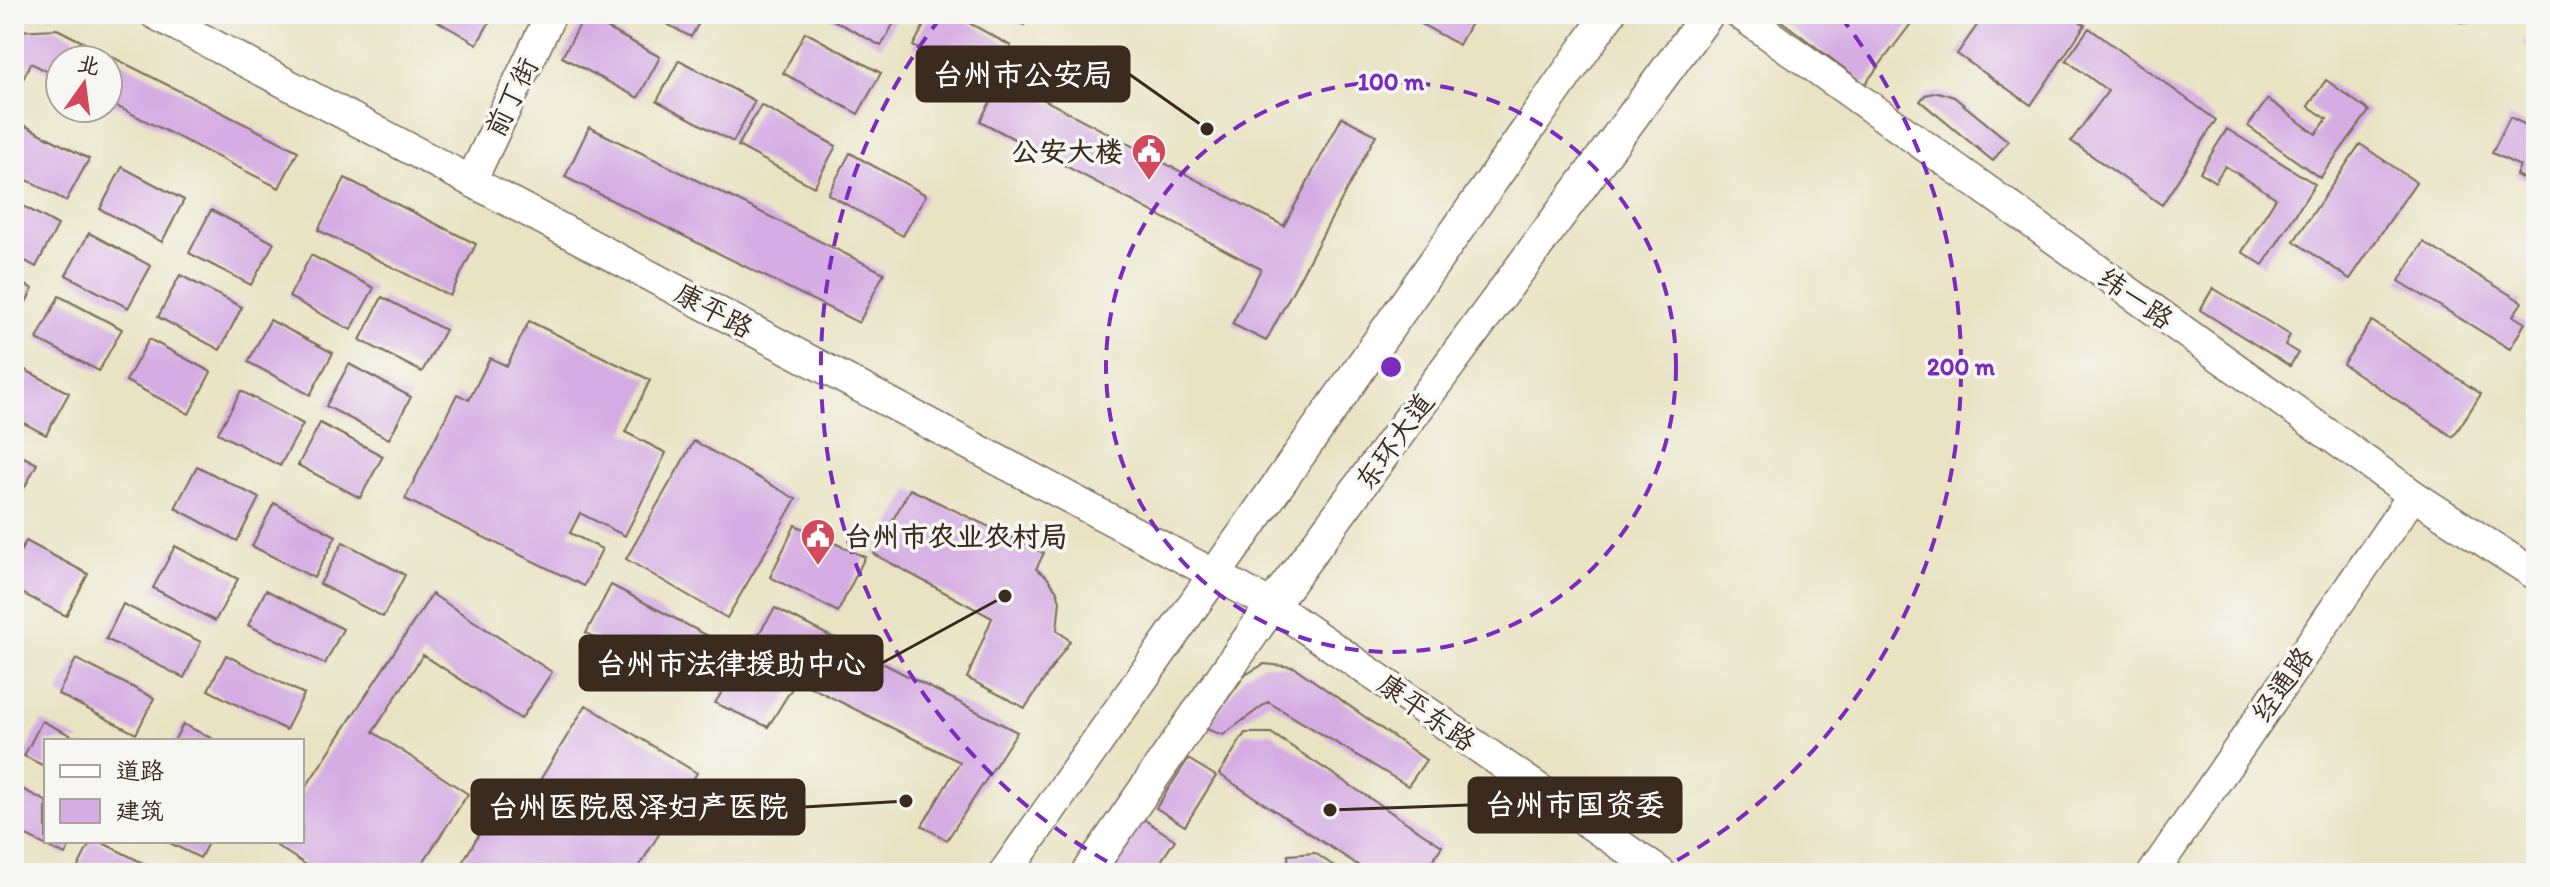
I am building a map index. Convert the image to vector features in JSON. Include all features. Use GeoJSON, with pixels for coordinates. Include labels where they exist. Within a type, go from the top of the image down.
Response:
{"type":"FeatureCollection","features":[{"type":"Feature","properties":{"kind":"main road"},"geometry":{"type":"LineString","coordinates":[[1005,873],[1609,14]]}},
{"type":"Feature","properties":{"kind":"main road","name":"东环大道"},"geometry":{"type":"LineString","coordinates":[[1087,873],[1272,605],[1708,14]]}},
{"type":"Feature","properties":{"kind":"street","name":"康平路"},"geometry":{"type":"LineString","coordinates":[[155,14],[1272,605]]}},
{"type":"Feature","properties":{"kind":"street","name":"前丁街"},"geometry":{"type":"LineString","coordinates":[[471,181],[551,14]]}},
{"type":"Feature","properties":{"kind":"street","name":"纬一路"},"geometry":{"type":"LineString","coordinates":[[1740,14],[2413,495],[2536,575]]}},
{"type":"Feature","properties":{"kind":"street","name":"经通路"},"geometry":{"type":"LineString","coordinates":[[2153,873],[2413,495]]}},
{"type":"Feature","properties":{"kind":"street","name":"康平东路"},"geometry":{"type":"LineString","coordinates":[[1272,605],[1661,873]]}},
{"type":"Feature","properties":{"kind":"building"},"geometry":{"type":"Polygon","coordinates":[[[425,14],[494,14],[477,44],[425,14]]]}},
{"type":"Feature","properties":{"kind":"building"},"geometry":{"type":"Polygon","coordinates":[[[648,14],[704,14],[691,37],[648,14]]]}},
{"type":"Feature","properties":{"kind":"building"},"geometry":{"type":"Polygon","coordinates":[[[822,14],[899,14],[881,46],[822,14]]]}},
{"type":"Feature","properties":{"kind":"building"},"geometry":{"type":"Polygon","coordinates":[[[930,14],[953,14],[1011,46],[988,87],[913,46],[930,14]]]}},
{"type":"Feature","properties":{"kind":"building"},"geometry":{"type":"Polygon","coordinates":[[[1003,14],[1030,14],[1024,25],[1003,14]]]}},
{"type":"Feature","properties":{"kind":"building"},"geometry":{"type":"Polygon","coordinates":[[[1415,14],[1476,14],[1459,45],[1412,19],[1415,14]]]}},
{"type":"Feature","properties":{"kind":"building"},"geometry":{"type":"Polygon","coordinates":[[[1772,14],[1896,14],[1910,25],[1865,84],[1772,14]]]}},
{"type":"Feature","properties":{"kind":"building"},"geometry":{"type":"Polygon","coordinates":[[[1985,14],[2069,14],[2085,25],[2031,105],[1957,54],[1985,14]]]}},
{"type":"Feature","properties":{"kind":"building"},"geometry":{"type":"Polygon","coordinates":[[[2429,14],[2491,14],[2479,21],[2464,23],[2429,14]]]}},
{"type":"Feature","properties":{"kind":"building"},"geometry":{"type":"Polygon","coordinates":[[[2536,15],[2536,49],[2524,45],[2536,15]]]}},
{"type":"Feature","properties":{"kind":"building"},"geometry":{"type":"Polygon","coordinates":[[[585,16],[660,57],[638,98],[562,57],[585,16]]]}},
{"type":"Feature","properties":{"kind":"building"},"geometry":{"type":"Polygon","coordinates":[[[2089,28],[2216,120],[2162,205],[2071,141],[2108,91],[2066,60],[2089,28]]]}},
{"type":"Feature","properties":{"kind":"building"},"geometry":{"type":"Polygon","coordinates":[[[57,29],[87,44],[44,44],[44,70],[31,63],[20,85],[14,82],[14,31],[57,29]]]}},
{"type":"Feature","properties":{"kind":"building"},"geometry":{"type":"Polygon","coordinates":[[[805,32],[881,73],[858,114],[783,73],[805,32]]]}},
{"type":"Feature","properties":{"kind":"building"},"geometry":{"type":"Polygon","coordinates":[[[679,60],[755,101],[733,142],[657,101],[679,60]]]}},
{"type":"Feature","properties":{"kind":"building"},"geometry":{"type":"Polygon","coordinates":[[[124,63],[298,151],[279,188],[124,110],[124,63]]]}},
{"type":"Feature","properties":{"kind":"building","name":"公安大楼"},"geometry":{"type":"Polygon","coordinates":[[[1003,78],[1284,226],[1342,117],[1376,135],[1266,341],[1232,324],[1261,269],[980,121],[1003,78]]]}},
{"type":"Feature","properties":{"kind":"building"},"geometry":{"type":"Polygon","coordinates":[[[2326,80],[2369,111],[2320,178],[2248,126],[2268,99],[2316,134],[2327,119],[2308,106],[2326,80]]]}},
{"type":"Feature","properties":{"kind":"building"},"geometry":{"type":"Polygon","coordinates":[[[1938,92],[1954,97],[2008,141],[1993,161],[1920,101],[1925,95],[1938,92]]]}},
{"type":"Feature","properties":{"kind":"building"},"geometry":{"type":"Polygon","coordinates":[[[761,105],[836,146],[814,187],[738,146],[761,105]]]}},
{"type":"Feature","properties":{"kind":"building"},"geometry":{"type":"Polygon","coordinates":[[[2510,117],[2536,130],[2536,185],[2516,175],[2520,166],[2492,153],[2510,117]]]}},
{"type":"Feature","properties":{"kind":"building"},"geometry":{"type":"Polygon","coordinates":[[[26,126],[89,159],[66,201],[14,173],[14,149],[26,126]]]}},
{"type":"Feature","properties":{"kind":"building"},"geometry":{"type":"Polygon","coordinates":[[[589,127],[884,273],[859,323],[565,177],[589,127]]]}},
{"type":"Feature","properties":{"kind":"building"},"geometry":{"type":"Polygon","coordinates":[[[2227,129],[2315,184],[2263,265],[2242,252],[2276,198],[2225,166],[2215,182],[2200,172],[2227,129]]]}},
{"type":"Feature","properties":{"kind":"building"},"geometry":{"type":"Polygon","coordinates":[[[2360,144],[2416,182],[2350,279],[2294,241],[2360,144]]]}},
{"type":"Feature","properties":{"kind":"building"},"geometry":{"type":"Polygon","coordinates":[[[850,153],[926,195],[903,236],[828,194],[850,153]]]}},
{"type":"Feature","properties":{"kind":"building"},"geometry":{"type":"Polygon","coordinates":[[[122,167],[184,200],[162,242],[100,209],[122,167]]]}},
{"type":"Feature","properties":{"kind":"building"},"geometry":{"type":"Polygon","coordinates":[[[345,178],[476,244],[450,296],[318,230],[345,178]]]}},
{"type":"Feature","properties":{"kind":"building"},"geometry":{"type":"Polygon","coordinates":[[[14,201],[58,225],[36,267],[14,255],[14,201]]]}},
{"type":"Feature","properties":{"kind":"building"},"geometry":{"type":"Polygon","coordinates":[[[211,210],[274,243],[251,285],[189,253],[211,210]]]}},
{"type":"Feature","properties":{"kind":"building"},"geometry":{"type":"Polygon","coordinates":[[[89,233],[151,266],[128,308],[66,275],[89,233]]]}},
{"type":"Feature","properties":{"kind":"building"},"geometry":{"type":"Polygon","coordinates":[[[2423,242],[2522,302],[2513,316],[2525,323],[2510,349],[2399,281],[2423,242]]]}},
{"type":"Feature","properties":{"kind":"building"},"geometry":{"type":"Polygon","coordinates":[[[311,255],[374,288],[351,330],[289,297],[311,255]]]}},
{"type":"Feature","properties":{"kind":"building"},"geometry":{"type":"Polygon","coordinates":[[[180,275],[242,307],[220,350],[158,317],[180,275]]]}},
{"type":"Feature","properties":{"kind":"building"},"geometry":{"type":"Polygon","coordinates":[[[14,279],[33,289],[14,325],[14,279]]]}},
{"type":"Feature","properties":{"kind":"building"},"geometry":{"type":"Polygon","coordinates":[[[2213,288],[2290,335],[2285,345],[2298,353],[2290,366],[2200,310],[2213,288]]]}},
{"type":"Feature","properties":{"kind":"building"},"geometry":{"type":"Polygon","coordinates":[[[59,296],[122,329],[99,371],[37,339],[59,296]]]}},
{"type":"Feature","properties":{"kind":"building"},"geometry":{"type":"Polygon","coordinates":[[[382,297],[445,330],[422,372],[360,340],[382,297]]]}},
{"type":"Feature","properties":{"kind":"building"},"geometry":{"type":"Polygon","coordinates":[[[270,320],[333,353],[310,395],[248,362],[270,320]]]}},
{"type":"Feature","properties":{"kind":"building"},"geometry":{"type":"Polygon","coordinates":[[[529,321],[650,380],[625,432],[666,453],[625,536],[580,513],[570,533],[602,549],[584,586],[405,499],[457,394],[469,400],[490,358],[507,366],[529,321]]]}},
{"type":"Feature","properties":{"kind":"building"},"geometry":{"type":"Polygon","coordinates":[[[2372,321],[2481,394],[2453,437],[2343,364],[2372,321]]]}},
{"type":"Feature","properties":{"kind":"building"},"geometry":{"type":"Polygon","coordinates":[[[149,339],[211,372],[189,414],[126,381],[149,339]]]}},
{"type":"Feature","properties":{"kind":"building"},"geometry":{"type":"Polygon","coordinates":[[[14,364],[69,393],[46,435],[14,418],[14,364]]]}},
{"type":"Feature","properties":{"kind":"building"},"geometry":{"type":"Polygon","coordinates":[[[349,364],[411,397],[389,439],[326,406],[349,364]]]}},
{"type":"Feature","properties":{"kind":"building"},"geometry":{"type":"Polygon","coordinates":[[[241,391],[303,424],[280,466],[218,433],[241,391]]]}},
{"type":"Feature","properties":{"kind":"building"},"geometry":{"type":"Polygon","coordinates":[[[320,423],[383,456],[360,498],[298,465],[320,423]]]}},
{"type":"Feature","properties":{"kind":"building"},"geometry":{"type":"Polygon","coordinates":[[[694,441],[796,499],[727,618],[626,559],[694,441]]]}},
{"type":"Feature","properties":{"kind":"building"},"geometry":{"type":"Polygon","coordinates":[[[14,452],[37,464],[14,507],[14,452]]]}},
{"type":"Feature","properties":{"kind":"building"},"geometry":{"type":"Polygon","coordinates":[[[197,466],[259,498],[237,541],[175,508],[197,466]]]}},
{"type":"Feature","properties":{"kind":"building"},"geometry":{"type":"Polygon","coordinates":[[[910,489],[1044,553],[1036,569],[1046,576],[1057,591],[1060,601],[1057,630],[1070,641],[1025,708],[967,678],[992,618],[874,554],[910,489]]]}},
{"type":"Feature","properties":{"kind":"building"},"geometry":{"type":"Polygon","coordinates":[[[274,503],[336,536],[314,578],[252,546],[274,503]]]}},
{"type":"Feature","properties":{"kind":"building","name":"台州市农业农村局"},"geometry":{"type":"Polygon","coordinates":[[[795,525],[865,557],[838,612],[770,577],[795,525]]]}},
{"type":"Feature","properties":{"kind":"building"},"geometry":{"type":"Polygon","coordinates":[[[26,541],[88,574],[66,616],[14,589],[14,563],[26,541]]]}},
{"type":"Feature","properties":{"kind":"building"},"geometry":{"type":"Polygon","coordinates":[[[343,542],[405,575],[383,617],[320,584],[343,542]]]}},
{"type":"Feature","properties":{"kind":"building"},"geometry":{"type":"Polygon","coordinates":[[[175,546],[238,579],[215,621],[153,588],[175,546]]]}},
{"type":"Feature","properties":{"kind":"building"},"geometry":{"type":"Polygon","coordinates":[[[611,585],[712,638],[687,686],[586,633],[611,585]]]}},
{"type":"Feature","properties":{"kind":"building"},"geometry":{"type":"Polygon","coordinates":[[[266,590],[343,629],[325,664],[248,625],[266,590]]]}},
{"type":"Feature","properties":{"kind":"building"},"geometry":{"type":"Polygon","coordinates":[[[432,594],[552,672],[521,719],[423,655],[373,732],[468,794],[416,873],[319,873],[272,843],[304,843],[304,790],[432,594]]]}},
{"type":"Feature","properties":{"kind":"building"},"geometry":{"type":"Polygon","coordinates":[[[123,604],[201,642],[184,678],[106,639],[123,604]]]}},
{"type":"Feature","properties":{"kind":"building"},"geometry":{"type":"Polygon","coordinates":[[[775,608],[1017,732],[947,840],[922,826],[960,762],[797,680],[768,727],[715,703],[775,608]]]}},
{"type":"Feature","properties":{"kind":"building"},"geometry":{"type":"Polygon","coordinates":[[[14,626],[21,630],[14,644],[14,626]]]}},
{"type":"Feature","properties":{"kind":"building"},"geometry":{"type":"Polygon","coordinates":[[[226,655],[304,694],[286,730],[208,690],[226,655]]]}},
{"type":"Feature","properties":{"kind":"building"},"geometry":{"type":"Polygon","coordinates":[[[76,659],[154,698],[136,734],[58,694],[76,659]]]}},
{"type":"Feature","properties":{"kind":"building"},"geometry":{"type":"Polygon","coordinates":[[[1264,664],[1294,667],[1426,760],[1408,786],[1268,702],[1223,735],[1206,729],[1245,675],[1264,664]]]}},
{"type":"Feature","properties":{"kind":"building"},"geometry":{"type":"Polygon","coordinates":[[[586,705],[697,773],[635,873],[456,873],[490,816],[510,829],[586,705]]]}},
{"type":"Feature","properties":{"kind":"building"},"geometry":{"type":"Polygon","coordinates":[[[42,721],[78,739],[44,739],[44,766],[24,756],[42,721]]]}},
{"type":"Feature","properties":{"kind":"building"},"geometry":{"type":"Polygon","coordinates":[[[183,724],[213,739],[175,739],[183,724]]]}},
{"type":"Feature","properties":{"kind":"building"},"geometry":{"type":"Polygon","coordinates":[[[1245,733],[1271,733],[1442,846],[1424,873],[1370,873],[1219,774],[1245,733]]]}},
{"type":"Feature","properties":{"kind":"building"},"geometry":{"type":"Polygon","coordinates":[[[1188,759],[1216,776],[1185,826],[1156,808],[1188,759]]]}},
{"type":"Feature","properties":{"kind":"building"},"geometry":{"type":"Polygon","coordinates":[[[14,785],[44,800],[44,843],[72,843],[65,855],[14,830],[14,785]]]}},
{"type":"Feature","properties":{"kind":"building"},"geometry":{"type":"Polygon","coordinates":[[[1142,818],[1175,840],[1153,873],[1106,872],[1142,818]]]}},
{"type":"Feature","properties":{"kind":"building"},"geometry":{"type":"Polygon","coordinates":[[[90,843],[103,843],[163,873],[75,873],[90,843]]]}},
{"type":"Feature","properties":{"kind":"building"},"geometry":{"type":"Polygon","coordinates":[[[170,843],[208,843],[200,858],[170,843]]]}},
{"type":"Feature","properties":{"kind":"building"},"geometry":{"type":"Polygon","coordinates":[[[1315,853],[1344,873],[1289,873],[1288,855],[1315,853]]]}},
{"type":"Feature","properties":{"kind":"place","name":"台州市公安局"},"geometry":{"type":"Point","coordinates":[1207,129]}},
{"type":"Feature","properties":{"kind":"place","name":"公安大楼"},"geometry":{"type":"Point","coordinates":[1149,182]}},
{"type":"Feature","properties":{"kind":"place","name":"台州市农业农村局"},"geometry":{"type":"Point","coordinates":[818,567]}},
{"type":"Feature","properties":{"kind":"place","name":"台州市法律援助中心"},"geometry":{"type":"Point","coordinates":[1005,596]}},
{"type":"Feature","properties":{"kind":"place","name":"台州医院恩泽妇产医院"},"geometry":{"type":"Point","coordinates":[906,801]}},
{"type":"Feature","properties":{"kind":"place","name":"台州市国资委"},"geometry":{"type":"Point","coordinates":[1330,810]}}]}
